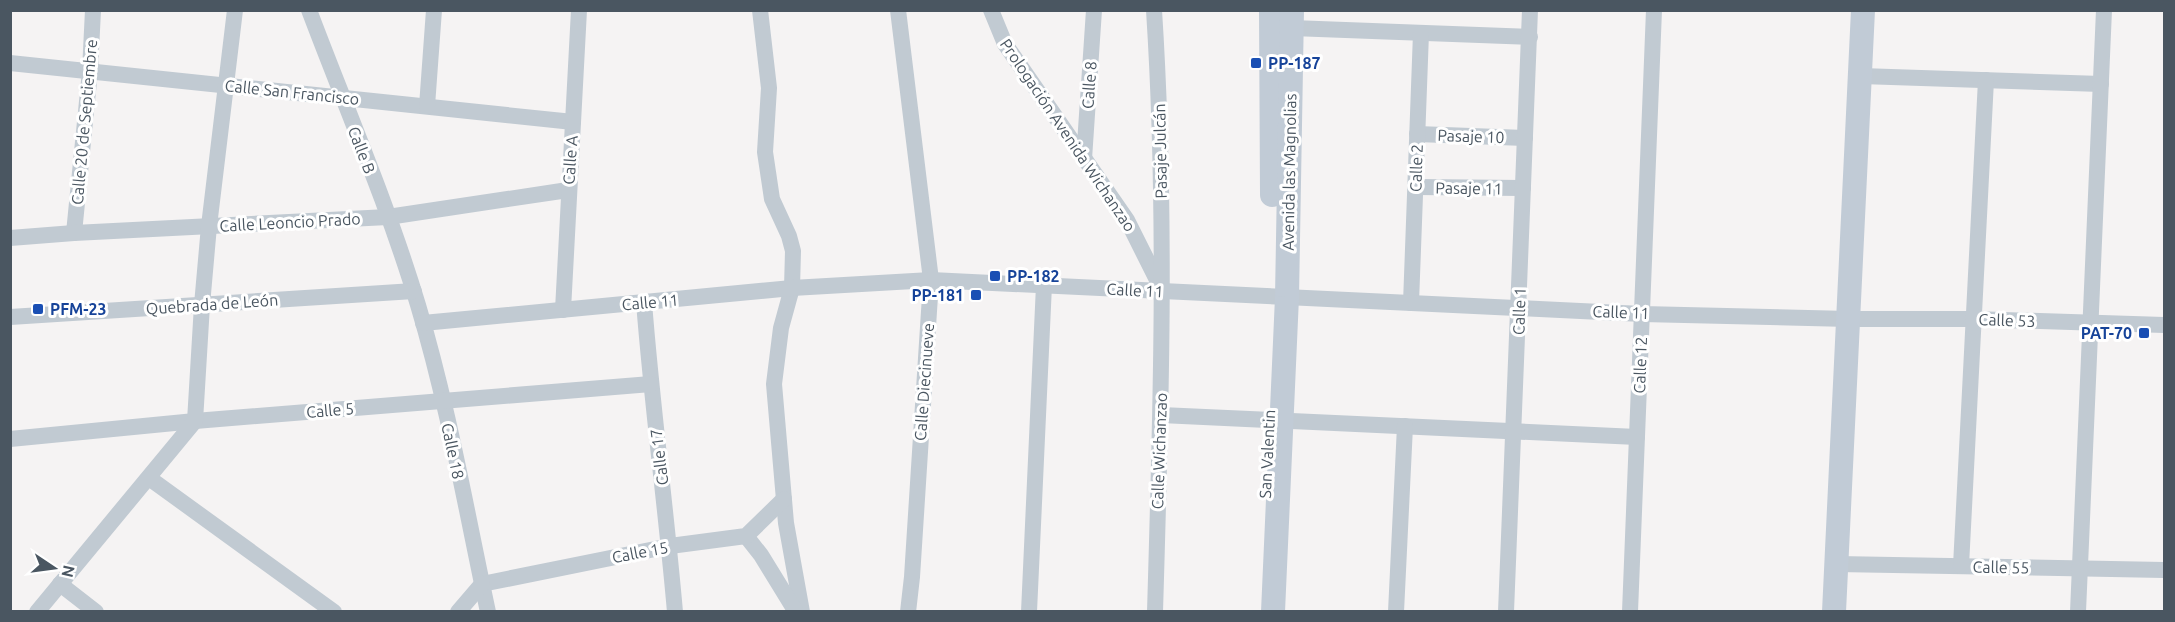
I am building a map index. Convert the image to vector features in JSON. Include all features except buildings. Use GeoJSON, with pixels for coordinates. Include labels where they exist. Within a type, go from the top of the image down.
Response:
{"type":"FeatureCollection","features":[{"type":"Feature","properties":{"kind":"main road","name":"Avenida las Magnolias"},"geometry":{"type":"LineString","coordinates":[[1272,10],[1280,296]]}},
{"type":"Feature","properties":{"kind":"main road"},"geometry":{"type":"LineString","coordinates":[[1834,612],[1863,10]]}},
{"type":"Feature","properties":{"kind":"main road","name":"Avenida las Magnolias"},"geometry":{"type":"LineString","coordinates":[[1280,296],[1292,19]]}},
{"type":"Feature","properties":{"kind":"main road","name":"San Valentin"},"geometry":{"type":"LineString","coordinates":[[1273,612],[1275,420],[1280,296]]}},
{"type":"Feature","properties":{"kind":"main road","name":"San Valentin"},"geometry":{"type":"LineString","coordinates":[[1259,612],[1275,420]]}},
{"type":"Feature","properties":{"kind":"street","name":"Calle 20 de Septiembre"},"geometry":{"type":"LineString","coordinates":[[74,233],[90,71],[93,10]]}},
{"type":"Feature","properties":{"kind":"street"},"geometry":{"type":"LineString","coordinates":[[37,612],[195,421],[209,226],[235,10]]}},
{"type":"Feature","properties":{"kind":"street","name":"Calle B"},"geometry":{"type":"LineString","coordinates":[[309,10],[414,291]]}},
{"type":"Feature","properties":{"kind":"street"},"geometry":{"type":"LineString","coordinates":[[427,106],[434,10]]}},
{"type":"Feature","properties":{"kind":"street","name":"Calle A"},"geometry":{"type":"LineString","coordinates":[[563,310],[579,10]]}},
{"type":"Feature","properties":{"kind":"street"},"geometry":{"type":"LineString","coordinates":[[760,10],[770,88],[765,152],[772,199],[794,251],[792,288],[781,328],[774,384],[786,523],[802,612]]}},
{"type":"Feature","properties":{"kind":"street","name":"Calle Diecinueve"},"geometry":{"type":"LineString","coordinates":[[898,10],[931,280],[908,612]]}},
{"type":"Feature","properties":{"kind":"street","name":"Prologación Avenida Wichanzao"},"geometry":{"type":"LineString","coordinates":[[991,10],[1005,44],[1127,220],[1162,291]]}},
{"type":"Feature","properties":{"kind":"street","name":"Calle 8"},"geometry":{"type":"LineString","coordinates":[[1084,159],[1094,10]]}},
{"type":"Feature","properties":{"kind":"street","name":"Pasaje Julcán"},"geometry":{"type":"LineString","coordinates":[[1154,10],[1160,96],[1162,291]]}},
{"type":"Feature","properties":{"kind":"street","name":"Calle 1"},"geometry":{"type":"LineString","coordinates":[[1506,612],[1530,10]]}},
{"type":"Feature","properties":{"kind":"street","name":"Calle 12"},"geometry":{"type":"LineString","coordinates":[[1630,612],[1654,10]]}},
{"type":"Feature","properties":{"kind":"street"},"geometry":{"type":"LineString","coordinates":[[2078,612],[2104,10]]}},
{"type":"Feature","properties":{"kind":"street"},"geometry":{"type":"LineString","coordinates":[[1292,19],[1421,33],[1530,37]]}},
{"type":"Feature","properties":{"kind":"street","name":"Calle 2"},"geometry":{"type":"LineString","coordinates":[[1411,303],[1421,33]]}},
{"type":"Feature","properties":{"kind":"street","name":"Calle San Francisco"},"geometry":{"type":"LineString","coordinates":[[10,63],[573,122]]}},
{"type":"Feature","properties":{"kind":"street"},"geometry":{"type":"LineString","coordinates":[[1860,76],[2101,84]]}},
{"type":"Feature","properties":{"kind":"street"},"geometry":{"type":"LineString","coordinates":[[1961,566],[1986,80]]}},
{"type":"Feature","properties":{"kind":"street","name":"Pasaje 10"},"geometry":{"type":"LineString","coordinates":[[1418,134],[1525,138]]}},
{"type":"Feature","properties":{"kind":"street","name":"Pasaje 11"},"geometry":{"type":"LineString","coordinates":[[1416,187],[1523,188]]}},
{"type":"Feature","properties":{"kind":"street","name":"Calle Leoncio Prado"},"geometry":{"type":"LineString","coordinates":[[10,238],[388,217],[568,190]]}},
{"type":"Feature","properties":{"kind":"street","name":"Calle 11"},"geometry":{"type":"LineString","coordinates":[[423,323],[792,288],[931,280],[1642,314],[1849,319]]}},
{"type":"Feature","properties":{"kind":"street"},"geometry":{"type":"LineString","coordinates":[[1029,612],[1044,285]]}},
{"type":"Feature","properties":{"kind":"street","name":"Quebrada de León"},"geometry":{"type":"LineString","coordinates":[[10,317],[414,291]]}},
{"type":"Feature","properties":{"kind":"street","name":"Calle 18"},"geometry":{"type":"LineString","coordinates":[[414,291],[443,401],[488,612]]}},
{"type":"Feature","properties":{"kind":"street","name":"Calle Wichanzao"},"geometry":{"type":"LineString","coordinates":[[1155,612],[1162,291]]}},
{"type":"Feature","properties":{"kind":"street","name":"Calle 17"},"geometry":{"type":"LineString","coordinates":[[644,302],[675,612]]}},
{"type":"Feature","properties":{"kind":"street","name":"Calle 53"},"geometry":{"type":"LineString","coordinates":[[1849,319],[1973,319],[2164,325]]}},
{"type":"Feature","properties":{"kind":"street","name":"Calle 5"},"geometry":{"type":"LineString","coordinates":[[10,439],[195,421],[651,384]]}},
{"type":"Feature","properties":{"kind":"street"},"geometry":{"type":"LineString","coordinates":[[1161,415],[1637,437]]}},
{"type":"Feature","properties":{"kind":"street"},"geometry":{"type":"LineString","coordinates":[[1396,612],[1405,426]]}},
{"type":"Feature","properties":{"kind":"street"},"geometry":{"type":"LineString","coordinates":[[149,478],[334,612]]}},
{"type":"Feature","properties":{"kind":"street"},"geometry":{"type":"LineString","coordinates":[[784,499],[746,536],[762,555],[796,612]]}},
{"type":"Feature","properties":{"kind":"street","name":"Calle 15"},"geometry":{"type":"LineString","coordinates":[[482,584],[670,546],[746,536]]}},
{"type":"Feature","properties":{"kind":"street","name":"Calle 55"},"geometry":{"type":"LineString","coordinates":[[1837,564],[2164,570]]}},
{"type":"Feature","properties":{"kind":"street"},"geometry":{"type":"LineString","coordinates":[[60,584],[96,612]]}},
{"type":"Feature","properties":{"kind":"street"},"geometry":{"type":"LineString","coordinates":[[458,612],[482,584]]}},
{"type":"Feature","properties":{"kind":"place","name":"PP-187"},"geometry":{"type":"Point","coordinates":[1256,63]}},
{"type":"Feature","properties":{"kind":"place","name":"PP-182"},"geometry":{"type":"Point","coordinates":[995,276]}},
{"type":"Feature","properties":{"kind":"place","name":"PP-181"},"geometry":{"type":"Point","coordinates":[976,295]}},
{"type":"Feature","properties":{"kind":"place","name":"PFM-23"},"geometry":{"type":"Point","coordinates":[38,309]}},
{"type":"Feature","properties":{"kind":"place","name":"PAT-70"},"geometry":{"type":"Point","coordinates":[2144,333]}}]}
